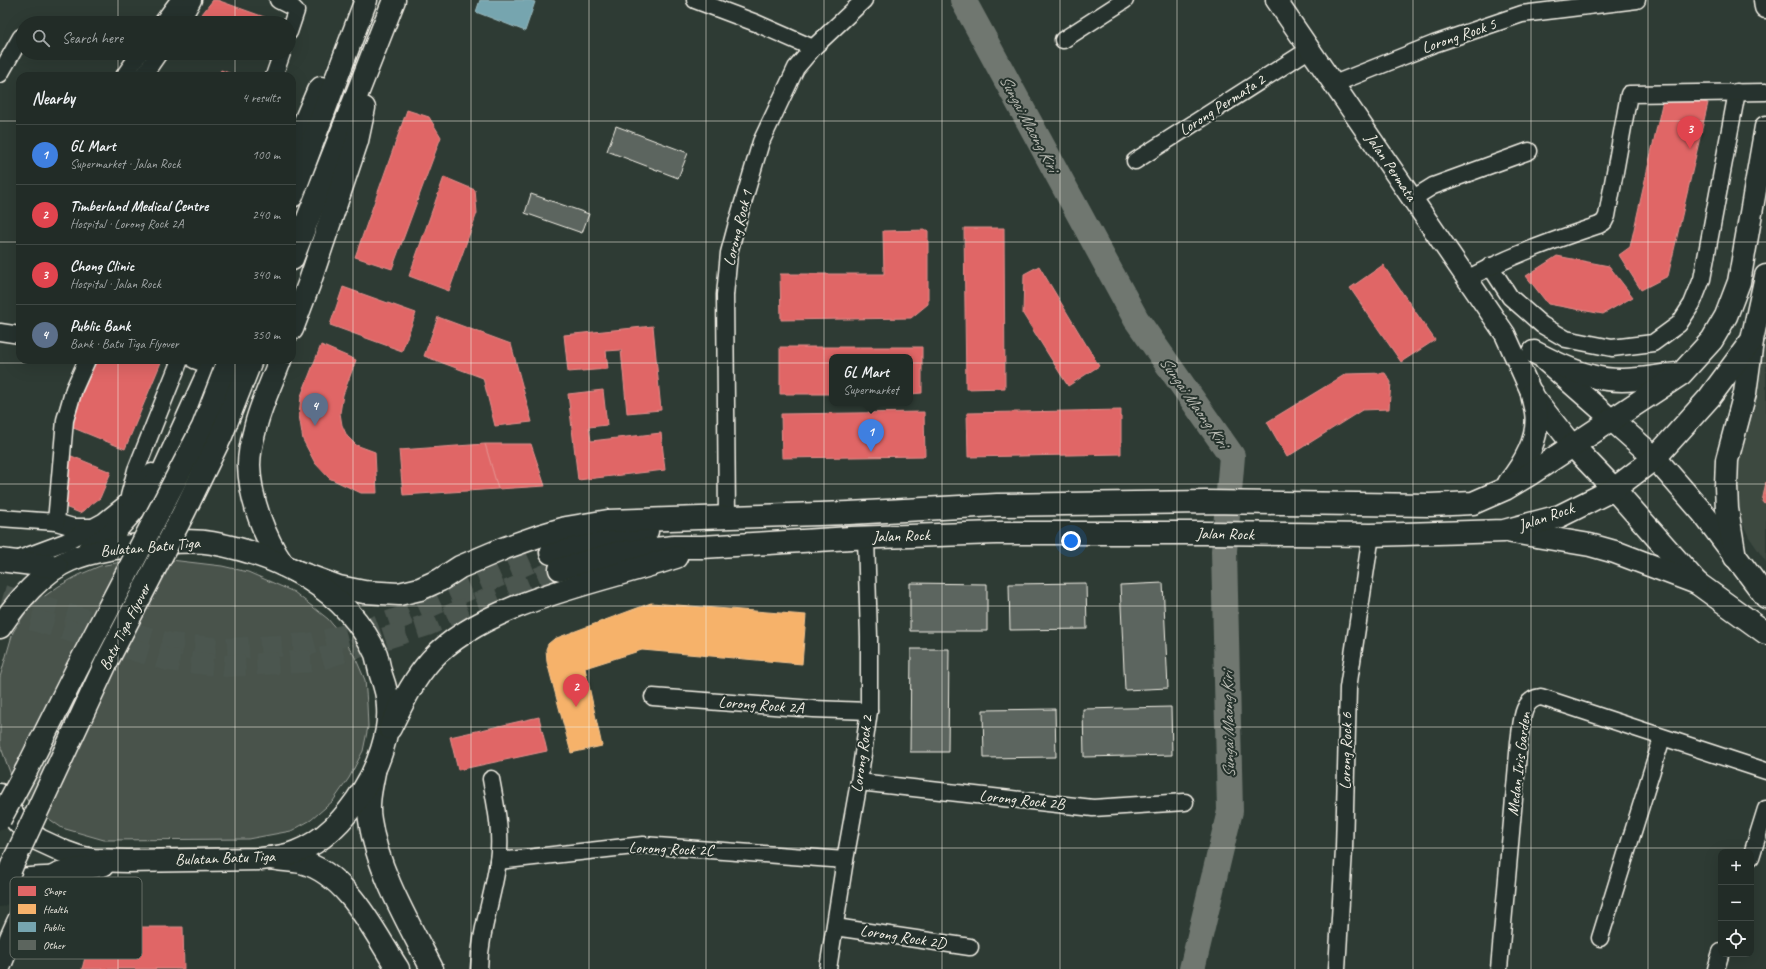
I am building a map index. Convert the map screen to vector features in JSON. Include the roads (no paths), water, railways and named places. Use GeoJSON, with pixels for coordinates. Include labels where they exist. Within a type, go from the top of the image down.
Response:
{"type":"FeatureCollection","features":[{"type":"Feature","properties":{"kind":"main road"},"geometry":{"type":"LineString","coordinates":[[296,185],[366,0]]}},
{"type":"Feature","properties":{"kind":"main road"},"geometry":{"type":"LineString","coordinates":[[296,249],[343,133],[394,0]]}},
{"type":"Feature","properties":{"kind":"main road"},"geometry":{"type":"LineString","coordinates":[[1766,0],[1766,7]]}},
{"type":"Feature","properties":{"kind":"main road"},"geometry":{"type":"LineString","coordinates":[[296,143],[318,91],[339,73]]}},
{"type":"Feature","properties":{"kind":"main road"},"geometry":{"type":"LineString","coordinates":[[296,318],[357,141],[365,105],[364,78]]}},
{"type":"Feature","properties":{"kind":"main road","name":"Jalan Rock"},"geometry":{"type":"LineString","coordinates":[[289,568],[340,588],[364,592],[399,594],[420,589],[440,580],[460,567],[505,548],[566,528],[608,521],[997,505],[1262,502],[1430,506],[1473,503],[1505,489],[1682,374],[1712,340],[1726,316],[1739,282],[1766,127]]}},
{"type":"Feature","properties":{"kind":"main road","name":"Jalan Rock"},"geometry":{"type":"LineString","coordinates":[[727,517],[586,542],[555,561],[674,547],[702,547],[996,533],[1370,535],[1504,531],[1560,516],[1614,489],[1655,458],[1709,398],[1752,340],[1766,276]]}},
{"type":"Feature","properties":{"kind":"main road"},"geometry":{"type":"LineString","coordinates":[[1735,557],[1727,508],[1727,460],[1745,393],[1752,340]]}},
{"type":"Feature","properties":{"kind":"main road"},"geometry":{"type":"LineString","coordinates":[[1534,352],[1563,367],[1591,377],[1633,380],[1682,374]]}},
{"type":"Feature","properties":{"kind":"main road"},"geometry":{"type":"LineString","coordinates":[[6,561],[63,564],[112,534],[144,498],[164,470],[211,364]]}},
{"type":"Feature","properties":{"kind":"main road","name":"Batu Tiga Flyover"},"geometry":{"type":"LineString","coordinates":[[0,819],[203,427],[212,364]]}},
{"type":"Feature","properties":{"kind":"main road","name":"Batu Tiga Flyover"},"geometry":{"type":"LineString","coordinates":[[0,896],[13,863],[107,661],[221,436],[249,364]]}},
{"type":"Feature","properties":{"kind":"main road"},"geometry":{"type":"LineString","coordinates":[[279,364],[255,427],[249,464],[255,500],[265,530],[276,554],[289,568]]}},
{"type":"Feature","properties":{"kind":"main road"},"geometry":{"type":"LineString","coordinates":[[1505,489],[1522,467],[1534,434],[1536,414],[1532,394]]}},
{"type":"Feature","properties":{"kind":"main road"},"geometry":{"type":"LineString","coordinates":[[1612,419],[1655,458],[1702,512],[1766,597]]}},
{"type":"Feature","properties":{"kind":"main road"},"geometry":{"type":"LineString","coordinates":[[1573,446],[1614,489],[1697,583],[1766,633]]}},
{"type":"Feature","properties":{"kind":"main road"},"geometry":{"type":"LineString","coordinates":[[1504,531],[1590,545],[1615,552],[1697,583]]}},
{"type":"Feature","properties":{"kind":"main road","name":"Bulatan Batu Tiga"},"geometry":{"type":"LineString","coordinates":[[0,627],[24,597],[45,576],[63,564],[98,551],[178,542],[211,542],[244,551],[289,568],[326,589],[358,625],[376,655],[389,709],[384,739],[374,769],[356,802],[344,818],[328,832],[297,852],[269,858],[127,861],[93,860],[65,852],[39,840],[18,822],[0,795]]}},
{"type":"Feature","properties":{"kind":"main road"},"geometry":{"type":"LineString","coordinates":[[384,739],[408,692],[431,660],[461,634],[534,600],[674,558],[702,547]]}},
{"type":"Feature","properties":{"kind":"main road"},"geometry":{"type":"LineString","coordinates":[[374,769],[369,801],[370,820],[382,864],[432,969]]}},
{"type":"Feature","properties":{"kind":"main road"},"geometry":{"type":"LineString","coordinates":[[269,858],[301,862],[316,868],[333,878],[364,915],[398,969]]}},
{"type":"Feature","properties":{"kind":"main road"},"geometry":{"type":"LineString","coordinates":[[54,877],[80,869],[127,861]]}},
{"type":"Feature","properties":{"kind":"main road"},"geometry":{"type":"LineString","coordinates":[[0,965],[10,940]]}},
{"type":"Feature","properties":{"kind":"street"},"geometry":{"type":"LineString","coordinates":[[278,0],[292,7],[296,11],[294,16]]}},
{"type":"Feature","properties":{"kind":"street"},"geometry":{"type":"LineString","coordinates":[[695,0],[756,23],[813,48]]}},
{"type":"Feature","properties":{"kind":"street","name":"Lorong Rock 1"},"geometry":{"type":"LineString","coordinates":[[727,517],[725,295],[729,253],[761,142],[796,68],[813,48],[864,0]]}},
{"type":"Feature","properties":{"kind":"street"},"geometry":{"type":"LineString","coordinates":[[1063,40],[1125,0]]}},
{"type":"Feature","properties":{"kind":"street","name":"Jalan Permata"},"geometry":{"type":"LineString","coordinates":[[1276,0],[1505,334]]}},
{"type":"Feature","properties":{"kind":"street","name":"Lorong Rock 5"},"geometry":{"type":"LineString","coordinates":[[1334,84],[1434,44],[1522,14],[1637,0]]}},
{"type":"Feature","properties":{"kind":"street"},"geometry":{"type":"LineString","coordinates":[[170,16],[187,1]]}},
{"type":"Feature","properties":{"kind":"street"},"geometry":{"type":"LineString","coordinates":[[182,16],[187,1]]}},
{"type":"Feature","properties":{"kind":"street"},"geometry":{"type":"LineString","coordinates":[[0,74],[16,46]]}},
{"type":"Feature","properties":{"kind":"street","name":"Lorong Permata 2"},"geometry":{"type":"LineString","coordinates":[[1135,161],[1310,49]]}},
{"type":"Feature","properties":{"kind":"street"},"geometry":{"type":"LineString","coordinates":[[127,72],[135,60]]}},
{"type":"Feature","properties":{"kind":"street"},"geometry":{"type":"LineString","coordinates":[[146,72],[154,60]]}},
{"type":"Feature","properties":{"kind":"street"},"geometry":{"type":"LineString","coordinates":[[275,72],[280,60]]}},
{"type":"Feature","properties":{"kind":"street"},"geometry":{"type":"LineString","coordinates":[[1490,266],[1510,297],[1542,325],[1566,339],[1612,348],[1653,343],[1679,324],[1692,304],[1702,278],[1737,92]]}},
{"type":"Feature","properties":{"kind":"street"},"geometry":{"type":"LineString","coordinates":[[1467,279],[1490,266],[1558,239],[1600,225],[1604,222],[1607,216],[1629,94],[1766,92]]}},
{"type":"Feature","properties":{"kind":"street"},"geometry":{"type":"LineString","coordinates":[[1412,198],[1433,186],[1528,151]]}},
{"type":"Feature","properties":{"kind":"street"},"geometry":{"type":"LineString","coordinates":[[0,332],[16,334]]}},
{"type":"Feature","properties":{"kind":"street"},"geometry":{"type":"LineString","coordinates":[[1505,334],[1534,352],[1612,419]]}},
{"type":"Feature","properties":{"kind":"street"},"geometry":{"type":"LineString","coordinates":[[1505,334],[1532,394],[1573,446]]}},
{"type":"Feature","properties":{"kind":"street"},"geometry":{"type":"LineString","coordinates":[[56,522],[65,420],[74,390],[85,364]]}},
{"type":"Feature","properties":{"kind":"street"},"geometry":{"type":"LineString","coordinates":[[129,497],[136,470],[178,364]]}},
{"type":"Feature","properties":{"kind":"street"},"geometry":{"type":"LineString","coordinates":[[6,561],[65,542],[90,527],[104,521],[115,513],[173,451]]}},
{"type":"Feature","properties":{"kind":"street"},"geometry":{"type":"LineString","coordinates":[[0,518],[56,522],[73,527],[90,527]]}},
{"type":"Feature","properties":{"kind":"street","name":"Lorong Rock 6"},"geometry":{"type":"LineString","coordinates":[[1337,969],[1344,850],[1348,688],[1370,535]]}},
{"type":"Feature","properties":{"kind":"street","name":"Lorong Rock 2"},"geometry":{"type":"LineString","coordinates":[[828,969],[859,782],[869,711],[869,637],[866,538]]}},
{"type":"Feature","properties":{"kind":"street","name":"Lorong Rock 2A"},"geometry":{"type":"LineString","coordinates":[[653,697],[813,709],[869,711]]}},
{"type":"Feature","properties":{"kind":"street","name":"Medan Iris Garden"},"geometry":{"type":"LineString","coordinates":[[1499,969],[1519,742],[1524,710],[1528,701],[1541,697],[1766,771]]}},
{"type":"Feature","properties":{"kind":"street"},"geometry":{"type":"LineString","coordinates":[[1600,938],[1662,738]]}},
{"type":"Feature","properties":{"kind":"street"},"geometry":{"type":"LineString","coordinates":[[480,969],[480,948],[484,922],[498,861],[498,821],[491,779]]}},
{"type":"Feature","properties":{"kind":"street","name":"Lorong Rock 2B"},"geometry":{"type":"LineString","coordinates":[[859,782],[1093,808],[1185,802]]}},
{"type":"Feature","properties":{"kind":"street"},"geometry":{"type":"LineString","coordinates":[[1754,849],[1766,809]]}},
{"type":"Feature","properties":{"kind":"street","name":"Lorong Rock 2C"},"geometry":{"type":"LineString","coordinates":[[498,861],[643,844],[845,860]]}},
{"type":"Feature","properties":{"kind":"street"},"geometry":{"type":"LineString","coordinates":[[26,877],[45,874],[57,875]]}},
{"type":"Feature","properties":{"kind":"street"},"geometry":{"type":"LineString","coordinates":[[0,881],[10,879]]}},
{"type":"Feature","properties":{"kind":"street","name":"Lorong Rock 2D"},"geometry":{"type":"LineString","coordinates":[[835,927],[970,947]]}},
{"type":"Feature","properties":{"kind":"street"},"geometry":{"type":"LineString","coordinates":[[1716,969],[1720,957]]}},
{"type":"Feature","properties":{"kind":"waterway","name":"Sungai Maong Kiri"},"geometry":{"type":"LineString","coordinates":[[963,0],[1136,319],[1232,456],[1224,551],[1230,811],[1192,969]]}},
{"type":"Feature","properties":{"kind":"tunnel"},"geometry":{"type":"LineString","coordinates":[[3,596],[170,644],[226,649],[310,644],[363,631],[417,612],[551,553]]}},
{"type":"Feature","properties":{"kind":"tunnel"},"geometry":{"type":"LineString","coordinates":[[0,610],[168,660],[226,666],[314,661],[427,625],[560,569]]}},
{"type":"Feature","properties":{"kind":"place","name":"Chong Clinic"},"geometry":{"type":"Point","coordinates":[1690,149]}},
{"type":"Feature","properties":{"kind":"place","name":"Public Bank"},"geometry":{"type":"Point","coordinates":[315,426]}},
{"type":"Feature","properties":{"kind":"place","name":"GL Mart"},"geometry":{"type":"Point","coordinates":[871,452]}},
{"type":"Feature","properties":{"kind":"place","name":"Timberland Medical Centre"},"geometry":{"type":"Point","coordinates":[576,707]}}]}
